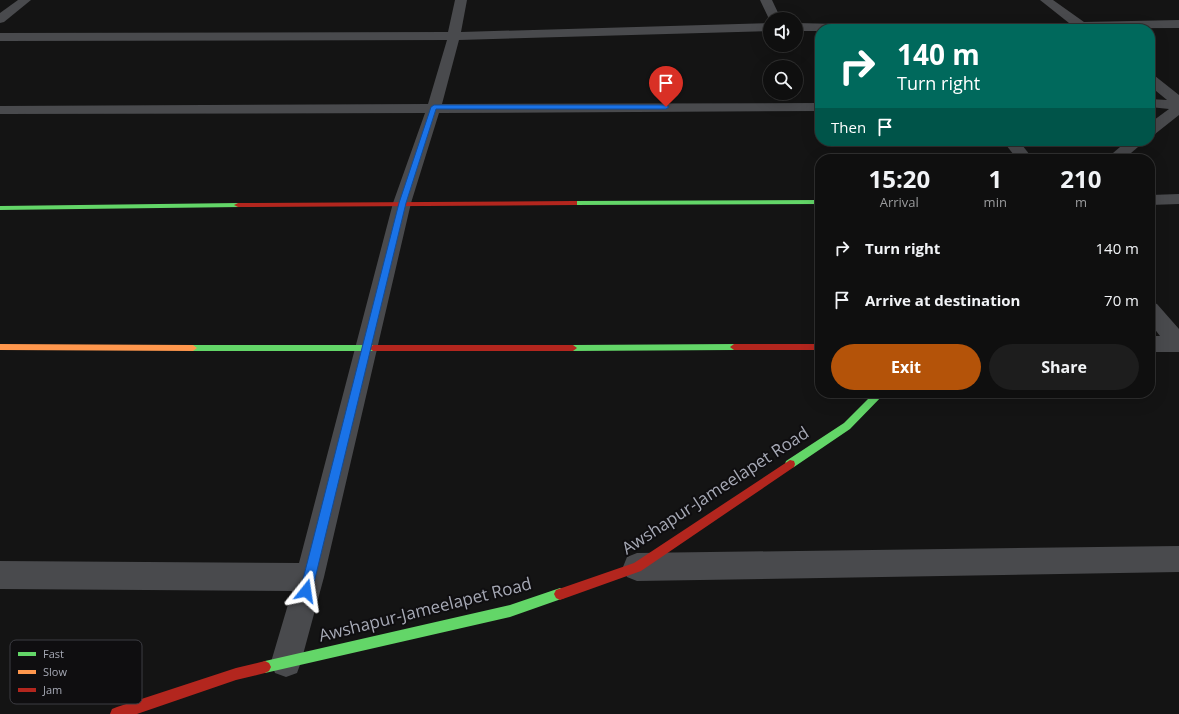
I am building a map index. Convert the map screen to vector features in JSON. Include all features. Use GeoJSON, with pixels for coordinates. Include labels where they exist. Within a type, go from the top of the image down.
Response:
{"type":"FeatureCollection","features":[{"type":"Feature","properties":{"kind":"street"},"geometry":{"type":"LineString","coordinates":[[0,19],[26,0]]}},
{"type":"Feature","properties":{"kind":"street"},"geometry":{"type":"LineString","coordinates":[[286,662],[310,577],[402,203],[434,107],[454,36],[461,0]]}},
{"type":"Feature","properties":{"kind":"street"},"geometry":{"type":"LineString","coordinates":[[766,0],[772,12]]}},
{"type":"Feature","properties":{"kind":"street"},"geometry":{"type":"LineString","coordinates":[[1046,0],[1079,24]]}},
{"type":"Feature","properties":{"kind":"street"},"geometry":{"type":"LineString","coordinates":[[1155,25],[1179,24]]}},
{"type":"Feature","properties":{"kind":"street"},"geometry":{"type":"LineString","coordinates":[[0,37],[454,36],[763,27]]}},
{"type":"Feature","properties":{"kind":"street"},"geometry":{"type":"LineString","coordinates":[[803,27],[815,27]]}},
{"type":"Feature","properties":{"kind":"street"},"geometry":{"type":"LineString","coordinates":[[1155,83],[1179,103]]}},
{"type":"Feature","properties":{"kind":"street"},"geometry":{"type":"LineString","coordinates":[[1155,103],[1179,103]]}},
{"type":"Feature","properties":{"kind":"street"},"geometry":{"type":"LineString","coordinates":[[0,110],[434,107],[815,107]]}},
{"type":"Feature","properties":{"kind":"street"},"geometry":{"type":"LineString","coordinates":[[1155,127],[1179,108]]}},
{"type":"Feature","properties":{"kind":"street"},"geometry":{"type":"LineString","coordinates":[[1015,146],[1021,154]]}},
{"type":"Feature","properties":{"kind":"street"},"geometry":{"type":"LineString","coordinates":[[1120,154],[1131,146]]}},
{"type":"Feature","properties":{"kind":"street"},"geometry":{"type":"LineString","coordinates":[[1155,200],[1179,199]]}},
{"type":"Feature","properties":{"kind":"street"},"geometry":{"type":"LineString","coordinates":[[0,208],[402,203],[815,202]]}},
{"type":"Feature","properties":{"kind":"street"},"geometry":{"type":"LineString","coordinates":[[1155,315],[1179,344]]}},
{"type":"Feature","properties":{"kind":"street"},"geometry":{"type":"LineString","coordinates":[[1155,344],[1179,344]]}},
{"type":"Feature","properties":{"kind":"street"},"geometry":{"type":"LineString","coordinates":[[0,347],[815,347]]}},
{"type":"Feature","properties":{"kind":"street","name":"Awshapur-Jameelapet Road"},"geometry":{"type":"LineString","coordinates":[[117,714],[236,674],[510,611],[637,568],[846,426],[875,398]]}},
{"type":"Feature","properties":{"kind":"street"},"geometry":{"type":"LineString","coordinates":[[637,568],[1179,559]]}},
{"type":"Feature","properties":{"kind":"street"},"geometry":{"type":"LineString","coordinates":[[0,575],[310,577]]}},
{"type":"Feature","properties":{"kind":"traffic: fast"},"geometry":{"type":"LineString","coordinates":[[574,203],[815,202]]}},
{"type":"Feature","properties":{"kind":"traffic: fast"},"geometry":{"type":"LineString","coordinates":[[0,208],[238,205]]}},
{"type":"Feature","properties":{"kind":"traffic: fast"},"geometry":{"type":"LineString","coordinates":[[573,348],[734,347]]}},
{"type":"Feature","properties":{"kind":"traffic: fast"},"geometry":{"type":"LineString","coordinates":[[193,348],[373,348]]}},
{"type":"Feature","properties":{"kind":"traffic: fast"},"geometry":{"type":"LineString","coordinates":[[790,464],[847,426],[875,398]]}},
{"type":"Feature","properties":{"kind":"traffic: fast"},"geometry":{"type":"LineString","coordinates":[[265,667],[510,611],[560,594]]}},
{"type":"Feature","properties":{"kind":"traffic: slow"},"geometry":{"type":"LineString","coordinates":[[0,347],[193,348]]}},
{"type":"Feature","properties":{"kind":"traffic: jam"},"geometry":{"type":"LineString","coordinates":[[238,205],[574,203]]}},
{"type":"Feature","properties":{"kind":"traffic: jam"},"geometry":{"type":"LineString","coordinates":[[734,347],[815,347]]}},
{"type":"Feature","properties":{"kind":"traffic: jam"},"geometry":{"type":"LineString","coordinates":[[373,348],[573,348]]}},
{"type":"Feature","properties":{"kind":"traffic: jam"},"geometry":{"type":"LineString","coordinates":[[560,594],[637,567],[790,464]]}},
{"type":"Feature","properties":{"kind":"traffic: jam"},"geometry":{"type":"LineString","coordinates":[[117,714],[236,674],[265,667]]}},
{"type":"Feature","properties":{"kind":"route"},"geometry":{"type":"LineString","coordinates":[[306,591],[402,203],[434,107],[666,107]]}}]}
